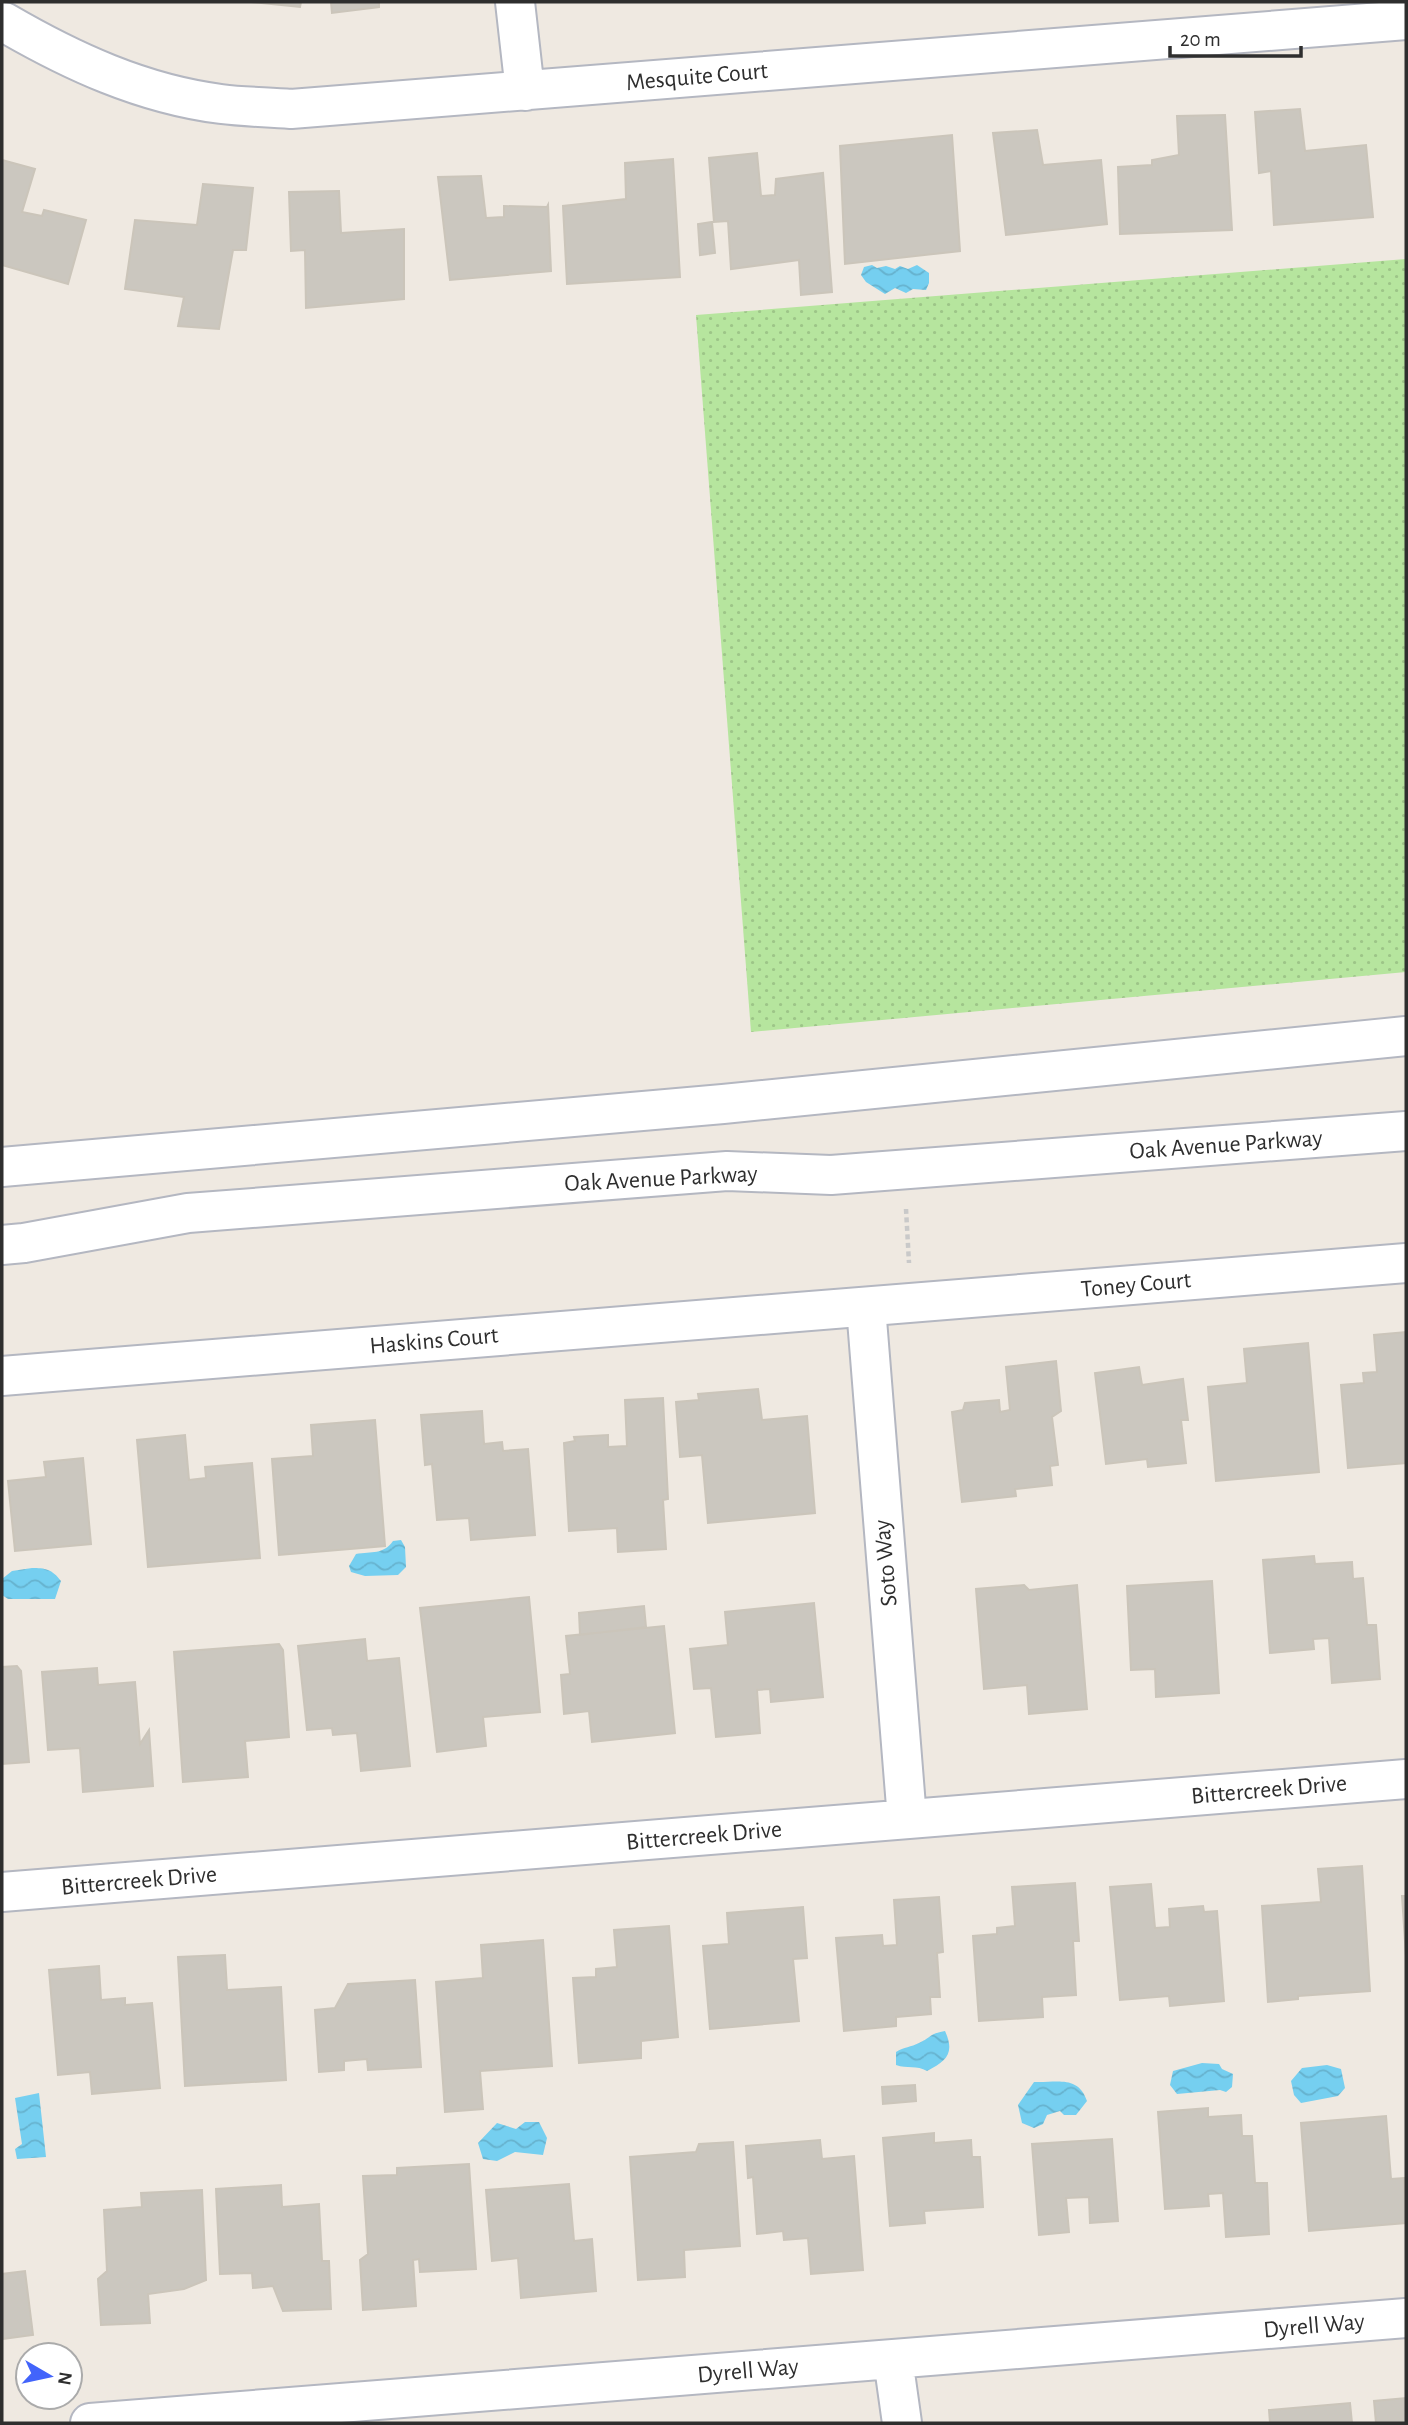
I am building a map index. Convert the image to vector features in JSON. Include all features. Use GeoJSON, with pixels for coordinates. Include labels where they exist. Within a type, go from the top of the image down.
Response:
{"type":"FeatureCollection","features":[{"type":"Feature","properties":{"kind":"street"},"geometry":{"type":"LineString","coordinates":[[515,2],[525,91]]}},
{"type":"Feature","properties":{"kind":"street","name":"Mesquite Court"},"geometry":{"type":"LineString","coordinates":[[4,22],[50,49],[116,78],[150,89],[219,104],[291,109],[1406,20]]}},
{"type":"Feature","properties":{"kind":"street"},"geometry":{"type":"LineString","coordinates":[[2,1167],[156,1156],[723,1104],[1406,1036]]}},
{"type":"Feature","properties":{"kind":"street","name":"Oak Avenue Parkway"},"geometry":{"type":"LineString","coordinates":[[2,1245],[188,1213],[727,1171],[831,1175],[1406,1131]]}},
{"type":"Feature","properties":{"kind":"street","name":"Toney Court"},"geometry":{"type":"LineString","coordinates":[[866,1307],[1406,1263]]}},
{"type":"Feature","properties":{"kind":"street","name":"Haskins Court"},"geometry":{"type":"LineString","coordinates":[[2,1376],[866,1307]]}},
{"type":"Feature","properties":{"kind":"street","name":"Soto Way"},"geometry":{"type":"LineString","coordinates":[[866,1307],[907,1819]]}},
{"type":"Feature","properties":{"kind":"street","name":"Bittercreek Drive"},"geometry":{"type":"LineString","coordinates":[[2,1892],[1406,1779]]}},
{"type":"Feature","properties":{"kind":"street","name":"Dyrell Way"},"geometry":{"type":"LineString","coordinates":[[90,2423],[359,2412],[894,2359],[1406,2318]]}},
{"type":"Feature","properties":{"kind":"street"},"geometry":{"type":"LineString","coordinates":[[894,2359],[902,2423]]}},
{"type":"Feature","properties":{"kind":"path"},"geometry":{"type":"LineString","coordinates":[[908,1233],[909,1254]]}},
{"type":"Feature","properties":{"kind":"green space"},"geometry":{"type":"Polygon","coordinates":[[[1406,259],[1406,972],[751,1032],[696,315],[1406,259]]]}},
{"type":"Feature","properties":{"kind":"water"},"geometry":{"type":"Polygon","coordinates":[[[872,265],[877,268],[886,266],[895,269],[900,266],[908,269],[917,265],[929,273],[929,283],[926,290],[913,289],[906,293],[895,288],[885,294],[866,282],[861,275],[864,267],[872,265]]]}},
{"type":"Feature","properties":{"kind":"water"},"geometry":{"type":"Polygon","coordinates":[[[401,1540],[405,1547],[406,1567],[398,1575],[365,1576],[351,1572],[349,1566],[356,1554],[377,1552],[393,1541],[401,1540]]]}},
{"type":"Feature","properties":{"kind":"water"},"geometry":{"type":"Polygon","coordinates":[[[32,1568],[48,1570],[61,1581],[55,1599],[8,1599],[2,1595],[2,1579],[12,1571],[32,1568]]]}},
{"type":"Feature","properties":{"kind":"water"},"geometry":{"type":"Polygon","coordinates":[[[945,2031],[949,2051],[940,2064],[927,2071],[896,2065],[896,2052],[935,2033],[945,2031]]]}},
{"type":"Feature","properties":{"kind":"water"},"geometry":{"type":"Polygon","coordinates":[[[1202,2063],[1219,2064],[1222,2069],[1233,2074],[1232,2087],[1226,2092],[1220,2090],[1177,2094],[1170,2085],[1173,2071],[1202,2063]]]}},
{"type":"Feature","properties":{"kind":"water"},"geometry":{"type":"Polygon","coordinates":[[[1327,2065],[1341,2069],[1345,2088],[1338,2096],[1301,2103],[1294,2095],[1291,2081],[1302,2068],[1327,2065]]]}},
{"type":"Feature","properties":{"kind":"water"},"geometry":{"type":"Polygon","coordinates":[[[1034,2082],[1072,2084],[1078,2087],[1087,2101],[1076,2115],[1064,2115],[1060,2111],[1047,2115],[1043,2124],[1034,2128],[1022,2123],[1018,2105],[1034,2082]]]}},
{"type":"Feature","properties":{"kind":"water"},"geometry":{"type":"Polygon","coordinates":[[[39,2093],[46,2157],[17,2159],[15,2149],[22,2144],[15,2098],[39,2093]]]}},
{"type":"Feature","properties":{"kind":"water"},"geometry":{"type":"Polygon","coordinates":[[[525,2122],[539,2122],[547,2138],[543,2155],[515,2152],[497,2161],[483,2159],[478,2143],[497,2123],[516,2129],[525,2122]]]}},
{"type":"Feature","properties":{"kind":"building"},"geometry":{"type":"Polygon","coordinates":[[[251,2],[301,2],[300,7],[251,2]]]}},
{"type":"Feature","properties":{"kind":"building"},"geometry":{"type":"Polygon","coordinates":[[[331,2],[379,2],[379,7],[332,13],[331,2]]]}},
{"type":"Feature","properties":{"kind":"building"},"geometry":{"type":"Polygon","coordinates":[[[1300,109],[1305,151],[1366,145],[1373,217],[1274,225],[1271,171],[1259,173],[1255,112],[1300,109]]]}},
{"type":"Feature","properties":{"kind":"building"},"geometry":{"type":"Polygon","coordinates":[[[1225,115],[1232,230],[1120,234],[1118,167],[1152,165],[1152,160],[1179,155],[1177,116],[1225,115]]]}},
{"type":"Feature","properties":{"kind":"building"},"geometry":{"type":"Polygon","coordinates":[[[1037,130],[1043,165],[1101,160],[1107,224],[1006,235],[993,133],[1037,130]]]}},
{"type":"Feature","properties":{"kind":"building"},"geometry":{"type":"Polygon","coordinates":[[[952,135],[960,251],[845,264],[840,146],[952,135]]]}},
{"type":"Feature","properties":{"kind":"building"},"geometry":{"type":"Polygon","coordinates":[[[757,153],[761,196],[775,195],[776,179],[823,173],[832,292],[801,295],[799,260],[731,269],[728,221],[714,222],[709,158],[757,153]]]}},
{"type":"Feature","properties":{"kind":"building"},"geometry":{"type":"Polygon","coordinates":[[[673,159],[680,277],[567,284],[563,206],[626,199],[625,163],[673,159]]]}},
{"type":"Feature","properties":{"kind":"building"},"geometry":{"type":"Polygon","coordinates":[[[2,160],[35,169],[22,212],[42,216],[44,210],[86,220],[68,284],[2,265],[2,160]]]}},
{"type":"Feature","properties":{"kind":"building"},"geometry":{"type":"Polygon","coordinates":[[[481,176],[486,218],[504,217],[504,206],[548,205],[551,271],[450,280],[438,177],[481,176]]]}},
{"type":"Feature","properties":{"kind":"building"},"geometry":{"type":"Polygon","coordinates":[[[203,184],[253,188],[246,250],[233,250],[219,329],[178,326],[184,297],[125,289],[135,220],[197,225],[203,184]]]}},
{"type":"Feature","properties":{"kind":"building"},"geometry":{"type":"Polygon","coordinates":[[[339,191],[341,233],[404,229],[404,299],[306,308],[305,250],[291,251],[289,192],[339,191]]]}},
{"type":"Feature","properties":{"kind":"building"},"geometry":{"type":"Polygon","coordinates":[[[712,222],[715,253],[700,255],[698,224],[712,222]]]}},
{"type":"Feature","properties":{"kind":"building"},"geometry":{"type":"Polygon","coordinates":[[[1406,1332],[1406,1463],[1348,1468],[1341,1385],[1364,1383],[1363,1373],[1377,1372],[1374,1335],[1406,1332]]]}},
{"type":"Feature","properties":{"kind":"building"},"geometry":{"type":"Polygon","coordinates":[[[1308,1343],[1319,1472],[1216,1481],[1208,1387],[1247,1383],[1244,1349],[1308,1343]]]}},
{"type":"Feature","properties":{"kind":"building"},"geometry":{"type":"Polygon","coordinates":[[[1056,1361],[1061,1411],[1052,1417],[1058,1465],[1050,1466],[1052,1485],[1015,1489],[1016,1496],[962,1502],[952,1412],[963,1410],[965,1403],[999,1400],[1000,1412],[1010,1410],[1006,1367],[1056,1361]]]}},
{"type":"Feature","properties":{"kind":"building"},"geometry":{"type":"Polygon","coordinates":[[[1139,1367],[1142,1385],[1183,1379],[1188,1420],[1181,1420],[1186,1463],[1148,1467],[1147,1459],[1106,1464],[1095,1373],[1139,1367]]]}},
{"type":"Feature","properties":{"kind":"building"},"geometry":{"type":"Polygon","coordinates":[[[758,1389],[762,1420],[807,1416],[815,1513],[708,1523],[702,1455],[680,1457],[676,1402],[699,1400],[698,1394],[758,1389]]]}},
{"type":"Feature","properties":{"kind":"building"},"geometry":{"type":"Polygon","coordinates":[[[663,1398],[668,1499],[663,1500],[666,1549],[618,1552],[617,1528],[569,1531],[564,1443],[575,1441],[574,1437],[608,1435],[608,1447],[627,1446],[625,1400],[663,1398]]]}},
{"type":"Feature","properties":{"kind":"building"},"geometry":{"type":"Polygon","coordinates":[[[482,1411],[484,1444],[502,1442],[503,1451],[528,1449],[535,1535],[471,1540],[469,1518],[437,1520],[432,1464],[425,1465],[421,1415],[482,1411]]]}},
{"type":"Feature","properties":{"kind":"building"},"geometry":{"type":"Polygon","coordinates":[[[375,1420],[385,1546],[279,1555],[272,1459],[313,1456],[311,1425],[375,1420]]]}},
{"type":"Feature","properties":{"kind":"building"},"geometry":{"type":"Polygon","coordinates":[[[185,1435],[189,1480],[206,1478],[205,1467],[252,1463],[260,1558],[148,1567],[137,1440],[185,1435]]]}},
{"type":"Feature","properties":{"kind":"building"},"geometry":{"type":"Polygon","coordinates":[[[83,1458],[91,1544],[15,1551],[8,1481],[46,1477],[44,1462],[83,1458]]]}},
{"type":"Feature","properties":{"kind":"building"},"geometry":{"type":"Polygon","coordinates":[[[1314,1556],[1315,1564],[1352,1562],[1353,1579],[1363,1578],[1367,1625],[1376,1625],[1380,1679],[1332,1683],[1329,1638],[1313,1639],[1314,1649],[1270,1653],[1263,1560],[1314,1556]]]}},
{"type":"Feature","properties":{"kind":"building"},"geometry":{"type":"Polygon","coordinates":[[[1212,1581],[1219,1693],[1156,1697],[1155,1669],[1131,1670],[1127,1586],[1212,1581]]]}},
{"type":"Feature","properties":{"kind":"building"},"geometry":{"type":"Polygon","coordinates":[[[1024,1585],[1029,1590],[1077,1585],[1087,1709],[1029,1714],[1027,1685],[984,1689],[976,1589],[1024,1585]]]}},
{"type":"Feature","properties":{"kind":"building"},"geometry":{"type":"Polygon","coordinates":[[[529,1597],[540,1712],[483,1717],[486,1746],[437,1752],[420,1608],[529,1597]]]}},
{"type":"Feature","properties":{"kind":"building"},"geometry":{"type":"Polygon","coordinates":[[[814,1603],[823,1697],[771,1702],[770,1689],[757,1690],[760,1733],[716,1737],[711,1688],[694,1689],[690,1649],[728,1645],[725,1612],[814,1603]]]}},
{"type":"Feature","properties":{"kind":"building"},"geometry":{"type":"Polygon","coordinates":[[[644,1606],[646,1627],[580,1635],[579,1613],[644,1606]]]}},
{"type":"Feature","properties":{"kind":"building"},"geometry":{"type":"Polygon","coordinates":[[[664,1626],[675,1733],[592,1742],[589,1711],[564,1714],[561,1675],[570,1674],[566,1636],[664,1626]]]}},
{"type":"Feature","properties":{"kind":"building"},"geometry":{"type":"Polygon","coordinates":[[[365,1639],[367,1661],[399,1658],[410,1766],[361,1771],[357,1733],[333,1735],[332,1728],[307,1730],[298,1646],[365,1639]]]}},
{"type":"Feature","properties":{"kind":"building"},"geometry":{"type":"Polygon","coordinates":[[[279,1644],[283,1650],[289,1737],[245,1741],[248,1777],[183,1782],[174,1652],[279,1644]]]}},
{"type":"Feature","properties":{"kind":"building"},"geometry":{"type":"Polygon","coordinates":[[[17,1666],[21,1671],[29,1762],[2,1764],[2,1667],[17,1666]]]}},
{"type":"Feature","properties":{"kind":"building"},"geometry":{"type":"Polygon","coordinates":[[[97,1668],[98,1685],[135,1682],[140,1744],[149,1730],[153,1786],[83,1792],[80,1748],[48,1750],[42,1672],[97,1668]]]}},
{"type":"Feature","properties":{"kind":"building"},"geometry":{"type":"Polygon","coordinates":[[[1362,1866],[1370,1991],[1298,1996],[1298,1999],[1268,2002],[1262,1906],[1321,1902],[1318,1869],[1362,1866]]]}},
{"type":"Feature","properties":{"kind":"building"},"geometry":{"type":"Polygon","coordinates":[[[1075,1883],[1079,1941],[1073,1941],[1076,1995],[1042,1997],[1043,2017],[979,2021],[973,1936],[997,1934],[997,1928],[1015,1926],[1012,1887],[1075,1883]]]}},
{"type":"Feature","properties":{"kind":"building"},"geometry":{"type":"Polygon","coordinates":[[[1151,1884],[1155,1928],[1170,1927],[1169,1909],[1203,1906],[1204,1912],[1217,1911],[1224,2001],[1170,2006],[1169,1996],[1120,2000],[1110,1887],[1151,1884]]]}},
{"type":"Feature","properties":{"kind":"building"},"geometry":{"type":"Polygon","coordinates":[[[1402,1896],[1406,1896],[1406,1956],[1402,1896]]]}},
{"type":"Feature","properties":{"kind":"building"},"geometry":{"type":"Polygon","coordinates":[[[939,1897],[943,1952],[937,1953],[940,1997],[930,1997],[931,2014],[896,2017],[896,2026],[844,2031],[836,1938],[882,1935],[883,1946],[897,1945],[894,1900],[939,1897]]]}},
{"type":"Feature","properties":{"kind":"building"},"geometry":{"type":"Polygon","coordinates":[[[803,1907],[807,1958],[793,1959],[799,2021],[710,2029],[703,1946],[729,1944],[727,1913],[803,1907]]]}},
{"type":"Feature","properties":{"kind":"building"},"geometry":{"type":"Polygon","coordinates":[[[669,1926],[678,2037],[641,2041],[641,2058],[579,2063],[573,1978],[596,1977],[596,1969],[617,1967],[614,1930],[669,1926]]]}},
{"type":"Feature","properties":{"kind":"building"},"geometry":{"type":"Polygon","coordinates":[[[543,1940],[552,2066],[480,2071],[483,2109],[445,2112],[436,1982],[483,1978],[481,1945],[543,1940]]]}},
{"type":"Feature","properties":{"kind":"building"},"geometry":{"type":"Polygon","coordinates":[[[225,1955],[227,1990],[281,1987],[286,2080],[185,2086],[178,1957],[225,1955]]]}},
{"type":"Feature","properties":{"kind":"building"},"geometry":{"type":"Polygon","coordinates":[[[99,1966],[101,2000],[125,1998],[125,2005],[152,2003],[160,2088],[92,2094],[90,2072],[58,2075],[49,1970],[99,1966]]]}},
{"type":"Feature","properties":{"kind":"building"},"geometry":{"type":"Polygon","coordinates":[[[415,1980],[421,2067],[368,2070],[367,2059],[344,2061],[344,2070],[319,2072],[315,2010],[335,2008],[348,1984],[415,1980]]]}},
{"type":"Feature","properties":{"kind":"building"},"geometry":{"type":"Polygon","coordinates":[[[915,2085],[916,2101],[883,2104],[882,2087],[915,2085]]]}},
{"type":"Feature","properties":{"kind":"building"},"geometry":{"type":"Polygon","coordinates":[[[1208,2108],[1208,2117],[1241,2115],[1242,2136],[1252,2136],[1255,2183],[1267,2183],[1269,2234],[1226,2237],[1223,2193],[1208,2194],[1209,2206],[1165,2209],[1158,2112],[1208,2108]]]}},
{"type":"Feature","properties":{"kind":"building"},"geometry":{"type":"Polygon","coordinates":[[[1386,2116],[1391,2179],[1404,2178],[1406,2223],[1309,2231],[1301,2123],[1386,2116]]]}},
{"type":"Feature","properties":{"kind":"building"},"geometry":{"type":"Polygon","coordinates":[[[934,2133],[934,2143],[971,2140],[972,2157],[980,2157],[983,2207],[924,2211],[925,2223],[890,2226],[883,2138],[934,2133]]]}},
{"type":"Feature","properties":{"kind":"building"},"geometry":{"type":"Polygon","coordinates":[[[1112,2139],[1118,2221],[1090,2223],[1089,2197],[1066,2198],[1069,2232],[1039,2235],[1032,2144],[1112,2139]]]}},
{"type":"Feature","properties":{"kind":"building"},"geometry":{"type":"Polygon","coordinates":[[[820,2140],[822,2159],[854,2156],[863,2270],[811,2274],[808,2238],[784,2240],[783,2231],[757,2234],[753,2177],[748,2178],[746,2146],[820,2140]]]}},
{"type":"Feature","properties":{"kind":"building"},"geometry":{"type":"Polygon","coordinates":[[[733,2142],[740,2246],[684,2250],[685,2277],[638,2280],[630,2157],[696,2152],[699,2144],[733,2142]]]}},
{"type":"Feature","properties":{"kind":"building"},"geometry":{"type":"Polygon","coordinates":[[[469,2164],[476,2269],[420,2272],[419,2259],[413,2260],[416,2306],[363,2310],[360,2260],[368,2254],[363,2176],[397,2175],[397,2168],[469,2164]]]}},
{"type":"Feature","properties":{"kind":"building"},"geometry":{"type":"Polygon","coordinates":[[[569,2184],[574,2241],[592,2239],[596,2291],[521,2298],[518,2258],[492,2261],[486,2190],[569,2184]]]}},
{"type":"Feature","properties":{"kind":"building"},"geometry":{"type":"Polygon","coordinates":[[[281,2185],[282,2207],[319,2204],[322,2261],[329,2261],[331,2309],[283,2311],[273,2286],[253,2288],[252,2273],[220,2274],[216,2189],[281,2185]]]}},
{"type":"Feature","properties":{"kind":"building"},"geometry":{"type":"Polygon","coordinates":[[[202,2190],[206,2280],[184,2289],[148,2294],[150,2323],[101,2325],[98,2279],[107,2271],[104,2210],[142,2207],[141,2193],[202,2190]]]}},
{"type":"Feature","properties":{"kind":"building"},"geometry":{"type":"Polygon","coordinates":[[[25,2271],[33,2335],[2,2339],[2,2274],[25,2271]]]}},
{"type":"Feature","properties":{"kind":"building"},"geometry":{"type":"Polygon","coordinates":[[[1406,2398],[1406,2423],[1376,2423],[1374,2401],[1406,2398]]]}},
{"type":"Feature","properties":{"kind":"building"},"geometry":{"type":"Polygon","coordinates":[[[1350,2403],[1352,2423],[1270,2423],[1269,2410],[1350,2403]]]}}]}
